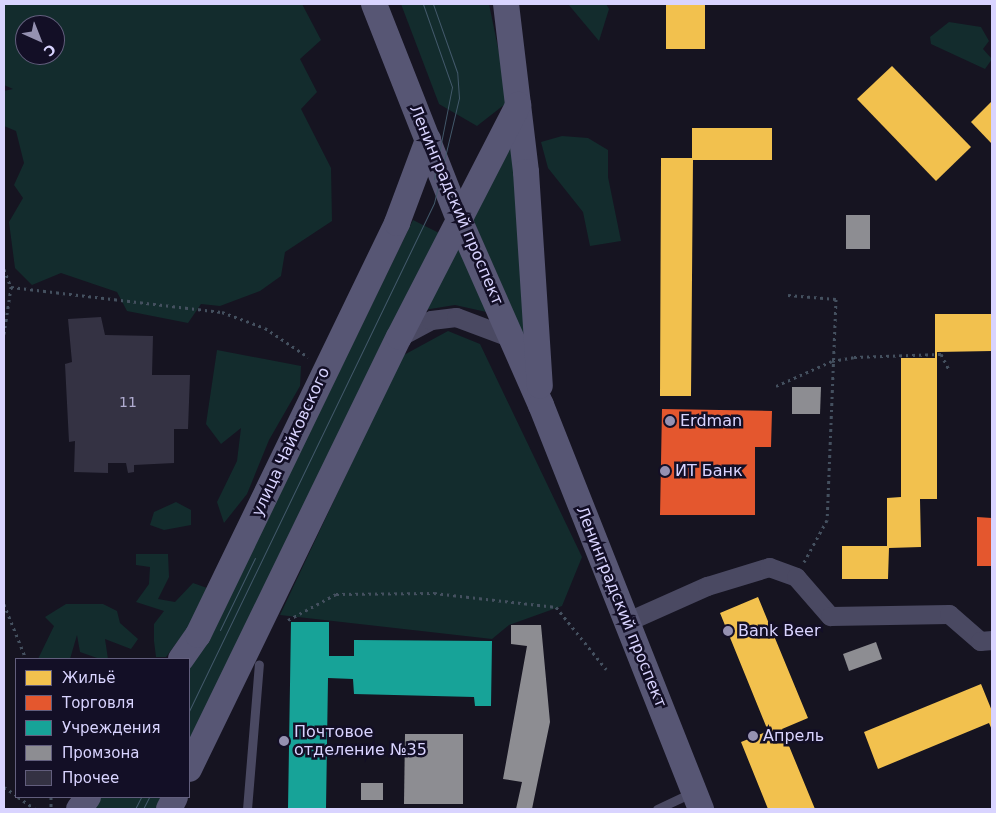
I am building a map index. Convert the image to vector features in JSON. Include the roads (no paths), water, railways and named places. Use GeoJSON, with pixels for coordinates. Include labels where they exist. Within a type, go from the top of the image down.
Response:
{"type":"FeatureCollection","features":[{"type":"Feature","properties":{"kind":"main road","name":"Ленинградский проспект"},"geometry":{"type":"LineString","coordinates":[[374,4],[458,217],[541,405],[698,801]]}},
{"type":"Feature","properties":{"kind":"main road","name":"Ленинградский проспект"},"geometry":{"type":"LineString","coordinates":[[506,4],[518,105],[541,405]]}},
{"type":"Feature","properties":{"kind":"main road"},"geometry":{"type":"LineString","coordinates":[[190,767],[399,336],[458,217],[518,105]]}},
{"type":"Feature","properties":{"kind":"main road","name":"улица Чайковского"},"geometry":{"type":"LineString","coordinates":[[183,658],[198,635],[397,223],[428,140]]}},
{"type":"Feature","properties":{"kind":"main road"},"geometry":{"type":"LineString","coordinates":[[80,809],[87,798]]}},
{"type":"Feature","properties":{"kind":"street"},"geometry":{"type":"LineString","coordinates":[[399,336],[431,320],[456,317],[512,338]]}},
{"type":"Feature","properties":{"kind":"street"},"geometry":{"type":"LineString","coordinates":[[626,622],[707,586],[769,567],[796,577],[830,616],[949,614],[980,641],[992,640]]}},
{"type":"Feature","properties":{"kind":"lane"},"geometry":{"type":"LineString","coordinates":[[247,809],[259,664]]}},
{"type":"Feature","properties":{"kind":"lane"},"geometry":{"type":"LineString","coordinates":[[657,809],[698,801]]}},
{"type":"Feature","properties":{"kind":"tram line"},"geometry":{"type":"LineString","coordinates":[[423,4],[452,87],[434,179]]}},
{"type":"Feature","properties":{"kind":"tram line"},"geometry":{"type":"LineString","coordinates":[[190,709],[434,203],[459,98],[457,72],[433,4]]}},
{"type":"Feature","properties":{"kind":"tram line"},"geometry":{"type":"LineString","coordinates":[[220,630],[255,558]]}},
{"type":"Feature","properties":{"kind":"tram line"},"geometry":{"type":"LineString","coordinates":[[135,809],[140,798]]}},
{"type":"Feature","properties":{"kind":"tram line"},"geometry":{"type":"LineString","coordinates":[[143,809],[148,798]]}},
{"type":"Feature","properties":{"kind":"place","name":"Erdman"},"geometry":{"type":"Point","coordinates":[670,421]}},
{"type":"Feature","properties":{"kind":"place","name":"ИТ Банк"},"geometry":{"type":"Point","coordinates":[665,471]}},
{"type":"Feature","properties":{"kind":"place","name":"Bank Beer"},"geometry":{"type":"Point","coordinates":[728,631]}},
{"type":"Feature","properties":{"kind":"place","name":"Апрель"},"geometry":{"type":"Point","coordinates":[753,736]}},
{"type":"Feature","properties":{"kind":"place","name":"Почтовое отделение №35"},"geometry":{"type":"Point","coordinates":[284,741]}}]}
